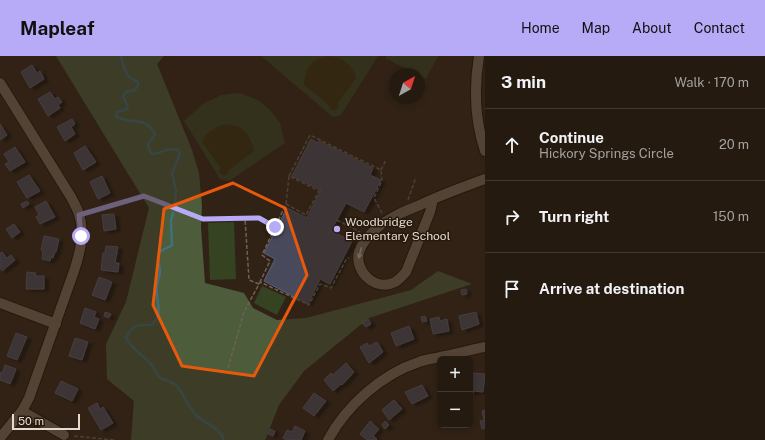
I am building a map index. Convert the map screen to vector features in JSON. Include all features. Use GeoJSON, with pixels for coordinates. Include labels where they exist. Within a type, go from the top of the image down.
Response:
{"type":"FeatureCollection","features":[{"type":"Feature","properties":{"kind":"street"},"geometry":{"type":"LineString","coordinates":[[479,56],[476,72],[476,97],[479,123],[485,151]]}},
{"type":"Feature","properties":{"kind":"street"},"geometry":{"type":"LineString","coordinates":[[0,83],[71,197],[79,215],[81,236],[80,253],[34,386],[22,411],[0,438]]}},
{"type":"Feature","properties":{"kind":"street"},"geometry":{"type":"LineString","coordinates":[[433,199],[428,219],[406,272],[393,283],[385,284],[374,282],[364,275],[358,259],[359,252],[368,236],[386,221],[398,214],[433,199],[485,179]]}},
{"type":"Feature","properties":{"kind":"street"},"geometry":{"type":"LineString","coordinates":[[0,303],[56,324]]}},
{"type":"Feature","properties":{"kind":"street"},"geometry":{"type":"LineString","coordinates":[[328,440],[340,421],[368,390],[403,369],[420,361],[485,347]]}},
{"type":"Feature","properties":{"kind":"street"},"geometry":{"type":"LineString","coordinates":[[22,411],[64,436]]}},
{"type":"Feature","properties":{"kind":"path"},"geometry":{"type":"LineString","coordinates":[[228,368],[244,312],[270,261],[262,254],[286,204],[289,176],[310,135],[381,170]]}},
{"type":"Feature","properties":{"kind":"path"},"geometry":{"type":"LineString","coordinates":[[386,160],[381,170],[382,180],[374,198],[386,221]]}},
{"type":"Feature","properties":{"kind":"path"},"geometry":{"type":"LineString","coordinates":[[286,204],[306,215],[318,191],[289,176]]}},
{"type":"Feature","properties":{"kind":"path"},"geometry":{"type":"LineString","coordinates":[[407,202],[416,177]]}},
{"type":"Feature","properties":{"kind":"path"},"geometry":{"type":"LineString","coordinates":[[79,215],[144,196],[203,219],[259,218],[276,227]]}},
{"type":"Feature","properties":{"kind":"path"},"geometry":{"type":"LineString","coordinates":[[244,218],[249,280],[259,284],[260,282],[309,305],[320,284],[331,288],[347,258],[358,259]]}},
{"type":"Feature","properties":{"kind":"path"},"geometry":{"type":"LineString","coordinates":[[337,220],[368,236]]}},
{"type":"Feature","properties":{"kind":"path"},"geometry":{"type":"LineString","coordinates":[[64,436],[114,440]]}},
{"type":"Feature","properties":{"kind":"highlighted area"},"geometry":{"type":"Polygon","coordinates":[[[233,183],[285,208],[307,275],[254,376],[182,366],[153,305],[164,209],[233,183]]]}},
{"type":"Feature","properties":{"kind":"green space"},"geometry":{"type":"Polygon","coordinates":[[[56,56],[164,56],[157,64],[192,150],[199,173],[205,283],[244,293],[253,308],[277,320],[306,318],[411,290],[438,271],[472,284],[369,318],[304,371],[279,405],[265,440],[131,440],[134,401],[107,379],[106,344],[126,302],[149,208],[56,56]]]}},
{"type":"Feature","properties":{"kind":"green space"},"geometry":{"type":"Polygon","coordinates":[[[261,56],[378,56],[341,115],[333,117],[261,56]]]}},
{"type":"Feature","properties":{"kind":"green space"},"geometry":{"type":"Polygon","coordinates":[[[386,56],[438,56],[426,79],[425,68],[404,68],[385,58],[386,56]]]}},
{"type":"Feature","properties":{"kind":"green space"},"geometry":{"type":"Polygon","coordinates":[[[240,93],[258,100],[269,109],[280,123],[285,143],[229,181],[220,179],[184,121],[203,104],[221,95],[240,93]]]}},
{"type":"Feature","properties":{"kind":"green space"},"geometry":{"type":"Polygon","coordinates":[[[234,222],[236,279],[210,280],[208,223],[234,222]]]}},
{"type":"Feature","properties":{"kind":"green space"},"geometry":{"type":"Polygon","coordinates":[[[262,286],[286,297],[277,315],[254,303],[262,286]]]}},
{"type":"Feature","properties":{"kind":"sand"},"geometry":{"type":"Polygon","coordinates":[[[330,56],[339,58],[346,62],[355,73],[356,78],[338,103],[339,106],[335,111],[330,109],[328,104],[304,84],[306,72],[311,64],[314,61],[330,56]]]}},
{"type":"Feature","properties":{"kind":"sand"},"geometry":{"type":"Polygon","coordinates":[[[222,125],[234,125],[244,130],[253,145],[254,151],[229,170],[226,176],[219,172],[220,167],[202,142],[207,134],[222,125]]]}},
{"type":"Feature","properties":{"kind":"building"},"geometry":{"type":"Polygon","coordinates":[[[32,65],[37,73],[40,71],[44,79],[30,88],[21,72],[32,65]]]}},
{"type":"Feature","properties":{"kind":"building"},"geometry":{"type":"Polygon","coordinates":[[[50,92],[55,99],[58,97],[62,102],[58,105],[60,108],[48,116],[38,99],[50,92]]]}},
{"type":"Feature","properties":{"kind":"building"},"geometry":{"type":"Polygon","coordinates":[[[72,119],[75,124],[71,127],[75,134],[65,141],[57,127],[72,119]]]}},
{"type":"Feature","properties":{"kind":"building"},"geometry":{"type":"Polygon","coordinates":[[[0,124],[7,135],[0,140],[0,124]]]}},
{"type":"Feature","properties":{"kind":"building"},"geometry":{"type":"Polygon","coordinates":[[[311,139],[318,143],[319,141],[373,168],[370,175],[381,180],[364,212],[346,203],[331,231],[352,241],[330,284],[320,279],[308,304],[264,281],[275,259],[264,253],[287,208],[307,218],[321,190],[292,176],[311,139]]]}},
{"type":"Feature","properties":{"kind":"building"},"geometry":{"type":"Polygon","coordinates":[[[85,146],[96,162],[83,170],[74,153],[85,146]]]}},
{"type":"Feature","properties":{"kind":"building"},"geometry":{"type":"Polygon","coordinates":[[[15,147],[25,162],[10,171],[5,164],[9,162],[4,154],[15,147]]]}},
{"type":"Feature","properties":{"kind":"building"},"geometry":{"type":"Polygon","coordinates":[[[29,175],[40,191],[27,198],[17,182],[29,175]]]}},
{"type":"Feature","properties":{"kind":"building"},"geometry":{"type":"Polygon","coordinates":[[[102,176],[110,193],[98,199],[90,182],[102,176]]]}},
{"type":"Feature","properties":{"kind":"building"},"geometry":{"type":"Polygon","coordinates":[[[27,201],[29,204],[23,208],[21,204],[27,201]]]}},
{"type":"Feature","properties":{"kind":"building"},"geometry":{"type":"Polygon","coordinates":[[[46,201],[55,217],[40,224],[36,217],[39,215],[35,207],[46,201]]]}},
{"type":"Feature","properties":{"kind":"building"},"geometry":{"type":"Polygon","coordinates":[[[114,214],[116,229],[104,231],[102,215],[114,214]]]}},
{"type":"Feature","properties":{"kind":"building"},"geometry":{"type":"Polygon","coordinates":[[[14,224],[20,232],[12,238],[6,229],[14,224]]]}},
{"type":"Feature","properties":{"kind":"building"},"geometry":{"type":"Polygon","coordinates":[[[44,236],[59,239],[56,252],[53,258],[51,257],[50,261],[42,259],[43,251],[41,250],[44,236]]]}},
{"type":"Feature","properties":{"kind":"building"},"geometry":{"type":"Polygon","coordinates":[[[106,246],[118,247],[115,263],[119,263],[118,272],[101,270],[103,253],[105,253],[106,246]]]}},
{"type":"Feature","properties":{"kind":"building"},"geometry":{"type":"Polygon","coordinates":[[[2,252],[7,258],[11,255],[15,260],[2,271],[0,268],[0,253],[2,252]]]}},
{"type":"Feature","properties":{"kind":"building"},"geometry":{"type":"Polygon","coordinates":[[[27,272],[36,273],[35,276],[44,276],[44,289],[26,289],[27,272]]]}},
{"type":"Feature","properties":{"kind":"building"},"geometry":{"type":"Polygon","coordinates":[[[99,277],[112,282],[105,300],[92,295],[99,277]]]}},
{"type":"Feature","properties":{"kind":"building"},"geometry":{"type":"Polygon","coordinates":[[[466,289],[467,294],[462,295],[461,290],[466,289]]]}},
{"type":"Feature","properties":{"kind":"building"},"geometry":{"type":"Polygon","coordinates":[[[85,308],[96,312],[94,317],[99,319],[95,329],[80,323],[85,308]]]}},
{"type":"Feature","properties":{"kind":"building"},"geometry":{"type":"Polygon","coordinates":[[[105,312],[111,314],[109,318],[104,316],[105,312]]]}},
{"type":"Feature","properties":{"kind":"building"},"geometry":{"type":"Polygon","coordinates":[[[476,312],[479,324],[462,330],[459,316],[476,312]]]}},
{"type":"Feature","properties":{"kind":"building"},"geometry":{"type":"Polygon","coordinates":[[[425,316],[427,321],[422,322],[421,317],[425,316]]]}},
{"type":"Feature","properties":{"kind":"building"},"geometry":{"type":"Polygon","coordinates":[[[439,317],[440,321],[447,319],[449,331],[433,334],[430,319],[439,317]]]}},
{"type":"Feature","properties":{"kind":"building"},"geometry":{"type":"Polygon","coordinates":[[[368,319],[371,324],[366,327],[362,323],[368,319]]]}},
{"type":"Feature","properties":{"kind":"building"},"geometry":{"type":"Polygon","coordinates":[[[409,326],[414,339],[396,346],[391,333],[409,326]]]}},
{"type":"Feature","properties":{"kind":"building"},"geometry":{"type":"Polygon","coordinates":[[[16,333],[27,337],[17,360],[7,356],[16,333]]]}},
{"type":"Feature","properties":{"kind":"building"},"geometry":{"type":"Polygon","coordinates":[[[75,338],[88,342],[82,360],[69,356],[75,338]]]}},
{"type":"Feature","properties":{"kind":"building"},"geometry":{"type":"Polygon","coordinates":[[[377,342],[383,352],[369,363],[360,347],[367,343],[369,346],[377,342]]]}},
{"type":"Feature","properties":{"kind":"building"},"geometry":{"type":"Polygon","coordinates":[[[346,363],[354,372],[342,385],[341,384],[333,391],[324,380],[331,373],[333,375],[346,363]]]}},
{"type":"Feature","properties":{"kind":"building"},"geometry":{"type":"Polygon","coordinates":[[[5,365],[16,369],[10,384],[0,380],[0,372],[2,373],[5,365]]]}},
{"type":"Feature","properties":{"kind":"building"},"geometry":{"type":"Polygon","coordinates":[[[473,373],[485,374],[483,392],[474,391],[473,393],[473,373]]]}},
{"type":"Feature","properties":{"kind":"building"},"geometry":{"type":"Polygon","coordinates":[[[61,381],[78,389],[72,401],[55,393],[61,381]]]}},
{"type":"Feature","properties":{"kind":"building"},"geometry":{"type":"Polygon","coordinates":[[[422,385],[428,396],[412,404],[405,392],[422,385]]]}},
{"type":"Feature","properties":{"kind":"building"},"geometry":{"type":"Polygon","coordinates":[[[314,393],[326,401],[314,416],[303,408],[314,393]]]}},
{"type":"Feature","properties":{"kind":"building"},"geometry":{"type":"Polygon","coordinates":[[[394,400],[402,409],[389,420],[382,410],[394,400]]]}},
{"type":"Feature","properties":{"kind":"building"},"geometry":{"type":"Polygon","coordinates":[[[97,403],[100,409],[103,407],[113,423],[101,430],[88,408],[97,403]]]}},
{"type":"Feature","properties":{"kind":"building"},"geometry":{"type":"Polygon","coordinates":[[[485,410],[485,428],[482,429],[480,421],[484,420],[482,411],[485,410]]]}},
{"type":"Feature","properties":{"kind":"building"},"geometry":{"type":"Polygon","coordinates":[[[370,421],[379,429],[373,436],[377,439],[376,440],[367,440],[360,434],[370,421]]]}},
{"type":"Feature","properties":{"kind":"building"},"geometry":{"type":"Polygon","coordinates":[[[385,421],[389,425],[385,429],[382,425],[385,421]]]}},
{"type":"Feature","properties":{"kind":"building"},"geometry":{"type":"Polygon","coordinates":[[[295,426],[305,431],[301,440],[287,440],[283,438],[287,430],[292,432],[295,426]]]}},
{"type":"Feature","properties":{"kind":"building"},"geometry":{"type":"Polygon","coordinates":[[[270,429],[275,431],[273,436],[268,434],[270,429]]]}},
{"type":"Feature","properties":{"kind":"waterway"},"geometry":{"type":"LineString","coordinates":[[121,56],[124,68],[129,77],[138,82],[138,85],[135,90],[126,92],[123,96],[128,107],[125,110],[117,112],[116,116],[121,119],[142,122],[152,129],[155,135],[148,144],[149,150],[152,154],[168,150],[178,150],[180,154],[172,173],[176,190],[175,204]]}},
{"type":"Feature","properties":{"kind":"waterway"},"geometry":{"type":"LineString","coordinates":[[173,213],[171,221],[172,245],[160,251],[157,258],[160,271],[157,283],[158,316],[151,325],[139,325],[134,327],[126,337],[128,342],[150,363],[158,376],[176,385],[197,416],[216,428],[224,440]]}},
{"type":"Feature","properties":{"kind":"place","name":"Woodbridge Elementary School"},"geometry":{"type":"Point","coordinates":[337,229]}},
{"type":"Feature","properties":{"kind":"route"},"geometry":{"type":"LineString","coordinates":[[81,236],[79,215],[144,196],[203,219],[259,218],[275,227]]}}]}
